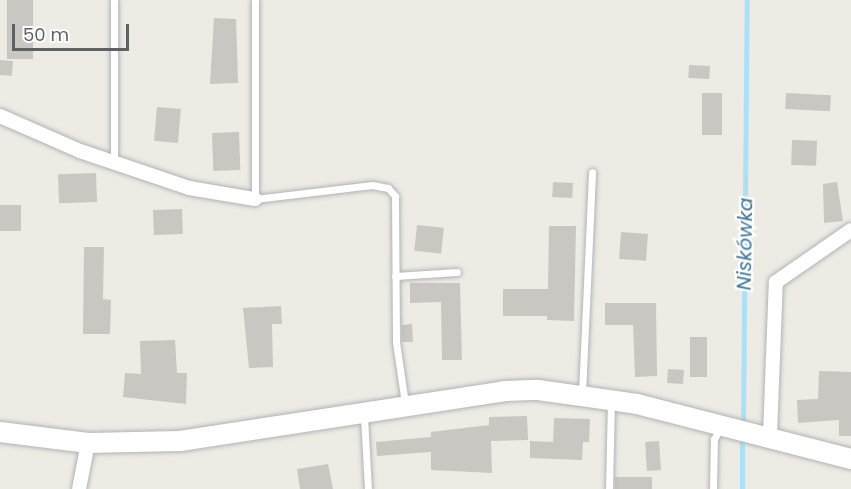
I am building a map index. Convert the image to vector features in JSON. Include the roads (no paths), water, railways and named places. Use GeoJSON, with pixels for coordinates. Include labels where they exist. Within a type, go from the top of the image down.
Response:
{"type":"FeatureCollection","features":[{"type":"Feature","properties":{"kind":"street"},"geometry":{"type":"LineString","coordinates":[[0,116],[114,163],[189,189],[255,199]]}},
{"type":"Feature","properties":{"kind":"street"},"geometry":{"type":"LineString","coordinates":[[766,435],[776,282],[851,230]]}},
{"type":"Feature","properties":{"kind":"street"},"geometry":{"type":"LineString","coordinates":[[0,432],[88,443],[180,441],[505,391],[582,394],[611,399],[727,425],[851,459]]}},
{"type":"Feature","properties":{"kind":"street"},"geometry":{"type":"LineString","coordinates":[[79,489],[88,443]]}},
{"type":"Feature","properties":{"kind":"lane"},"geometry":{"type":"LineString","coordinates":[[114,0],[114,163]]}},
{"type":"Feature","properties":{"kind":"lane"},"geometry":{"type":"LineString","coordinates":[[255,0],[255,199],[360,186],[388,188],[395,196],[398,209],[395,276],[396,342],[405,407]]}},
{"type":"Feature","properties":{"kind":"lane"},"geometry":{"type":"LineString","coordinates":[[582,394],[592,172]]}},
{"type":"Feature","properties":{"kind":"lane"},"geometry":{"type":"LineString","coordinates":[[395,276],[457,272]]}},
{"type":"Feature","properties":{"kind":"lane"},"geometry":{"type":"LineString","coordinates":[[609,489],[611,399]]}},
{"type":"Feature","properties":{"kind":"lane"},"geometry":{"type":"LineString","coordinates":[[364,413],[368,489]]}},
{"type":"Feature","properties":{"kind":"lane"},"geometry":{"type":"LineString","coordinates":[[713,489],[714,439],[727,425]]}},
{"type":"Feature","properties":{"kind":"waterway","name":"Niskówka"},"geometry":{"type":"LineString","coordinates":[[743,426],[747,0]]}},
{"type":"Feature","properties":{"kind":"waterway","name":"Niskówka"},"geometry":{"type":"LineString","coordinates":[[742,438],[742,489]]}}]}
